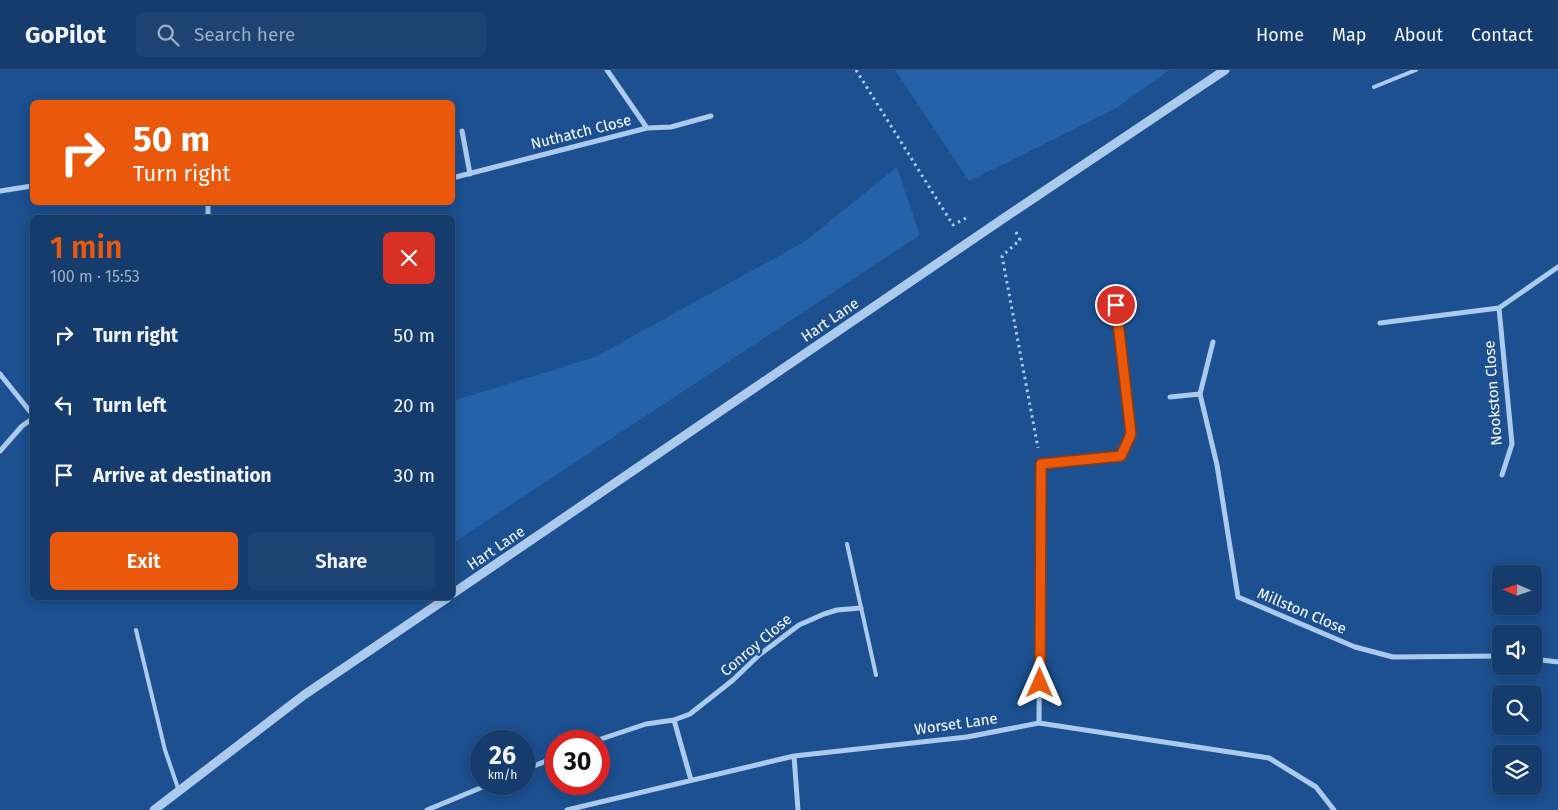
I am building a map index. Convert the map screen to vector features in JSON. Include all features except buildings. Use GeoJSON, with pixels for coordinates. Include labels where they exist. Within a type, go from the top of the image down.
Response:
{"type":"FeatureCollection","features":[{"type":"Feature","properties":{"kind":"street","name":"Nuthatch Close"},"geometry":{"type":"LineString","coordinates":[[455,177],[647,128],[607,70]]}},
{"type":"Feature","properties":{"kind":"street","name":"Hart Lane"},"geometry":{"type":"LineString","coordinates":[[455,592],[1225,70]]}},
{"type":"Feature","properties":{"kind":"street"},"geometry":{"type":"LineString","coordinates":[[647,128],[671,127],[710,116]]}},
{"type":"Feature","properties":{"kind":"street"},"geometry":{"type":"LineString","coordinates":[[462,130],[470,174]]}},
{"type":"Feature","properties":{"kind":"street"},"geometry":{"type":"LineString","coordinates":[[0,191],[30,186]]}},
{"type":"Feature","properties":{"kind":"street"},"geometry":{"type":"LineString","coordinates":[[1380,323],[1499,308],[1558,267]]}},
{"type":"Feature","properties":{"kind":"street"},"geometry":{"type":"LineString","coordinates":[[1039,723],[1041,464],[1121,456],[1127,446],[1131,434],[1116,305]]}},
{"type":"Feature","properties":{"kind":"street","name":"Nookston Close"},"geometry":{"type":"LineString","coordinates":[[1499,308],[1512,444],[1502,475]]}},
{"type":"Feature","properties":{"kind":"street","name":"Millston Close"},"geometry":{"type":"LineString","coordinates":[[1213,342],[1200,394],[1217,464],[1238,597],[1354,647],[1392,657],[1492,656]]}},
{"type":"Feature","properties":{"kind":"street"},"geometry":{"type":"LineString","coordinates":[[0,374],[30,412]]}},
{"type":"Feature","properties":{"kind":"street"},"geometry":{"type":"LineString","coordinates":[[1170,397],[1200,394]]}},
{"type":"Feature","properties":{"kind":"street"},"geometry":{"type":"LineString","coordinates":[[0,452],[22,426],[30,420]]}},
{"type":"Feature","properties":{"kind":"street"},"geometry":{"type":"LineString","coordinates":[[154,810],[304,695],[444,600]]}},
{"type":"Feature","properties":{"kind":"street","name":"Conroy Close"},"geometry":{"type":"LineString","coordinates":[[610,736],[646,724],[674,720],[690,714],[699,709],[733,680],[759,655],[799,625],[836,610],[861,608]]}},
{"type":"Feature","properties":{"kind":"street"},"geometry":{"type":"LineString","coordinates":[[1542,660],[1558,662]]}},
{"type":"Feature","properties":{"kind":"street"},"geometry":{"type":"LineString","coordinates":[[674,720],[691,780]]}},
{"type":"Feature","properties":{"kind":"street","name":"Worset Lane"},"geometry":{"type":"LineString","coordinates":[[567,810],[794,756],[967,737],[1039,723],[1269,758],[1316,787],[1334,810]]}},
{"type":"Feature","properties":{"kind":"street"},"geometry":{"type":"LineString","coordinates":[[794,756],[798,810]]}},
{"type":"Feature","properties":{"kind":"street"},"geometry":{"type":"LineString","coordinates":[[427,810],[470,792]]}},
{"type":"Feature","properties":{"kind":"lane"},"geometry":{"type":"LineString","coordinates":[[1374,87],[1416,70]]}},
{"type":"Feature","properties":{"kind":"lane"},"geometry":{"type":"LineString","coordinates":[[847,544],[876,675]]}},
{"type":"Feature","properties":{"kind":"lane"},"geometry":{"type":"LineString","coordinates":[[136,630],[165,750],[179,791]]}},
{"type":"Feature","properties":{"kind":"path"},"geometry":{"type":"LineString","coordinates":[[856,70],[953,225],[968,217]]}},
{"type":"Feature","properties":{"kind":"path"},"geometry":{"type":"LineString","coordinates":[[1007,216],[1020,240],[1002,256],[1041,464]]}},
{"type":"Feature","properties":{"kind":"shaded area"},"geometry":{"type":"Polygon","coordinates":[[[895,70],[1169,70],[1118,107],[969,181],[895,70]]]}},
{"type":"Feature","properties":{"kind":"shaded area"},"geometry":{"type":"Polygon","coordinates":[[[897,167],[920,235],[455,542],[455,400],[595,357],[804,242],[897,167]]]}},
{"type":"Feature","properties":{"kind":"route"},"geometry":{"type":"LineString","coordinates":[[1040,683],[1041,464],[1121,456],[1127,446],[1131,434],[1116,305]]}}]}
